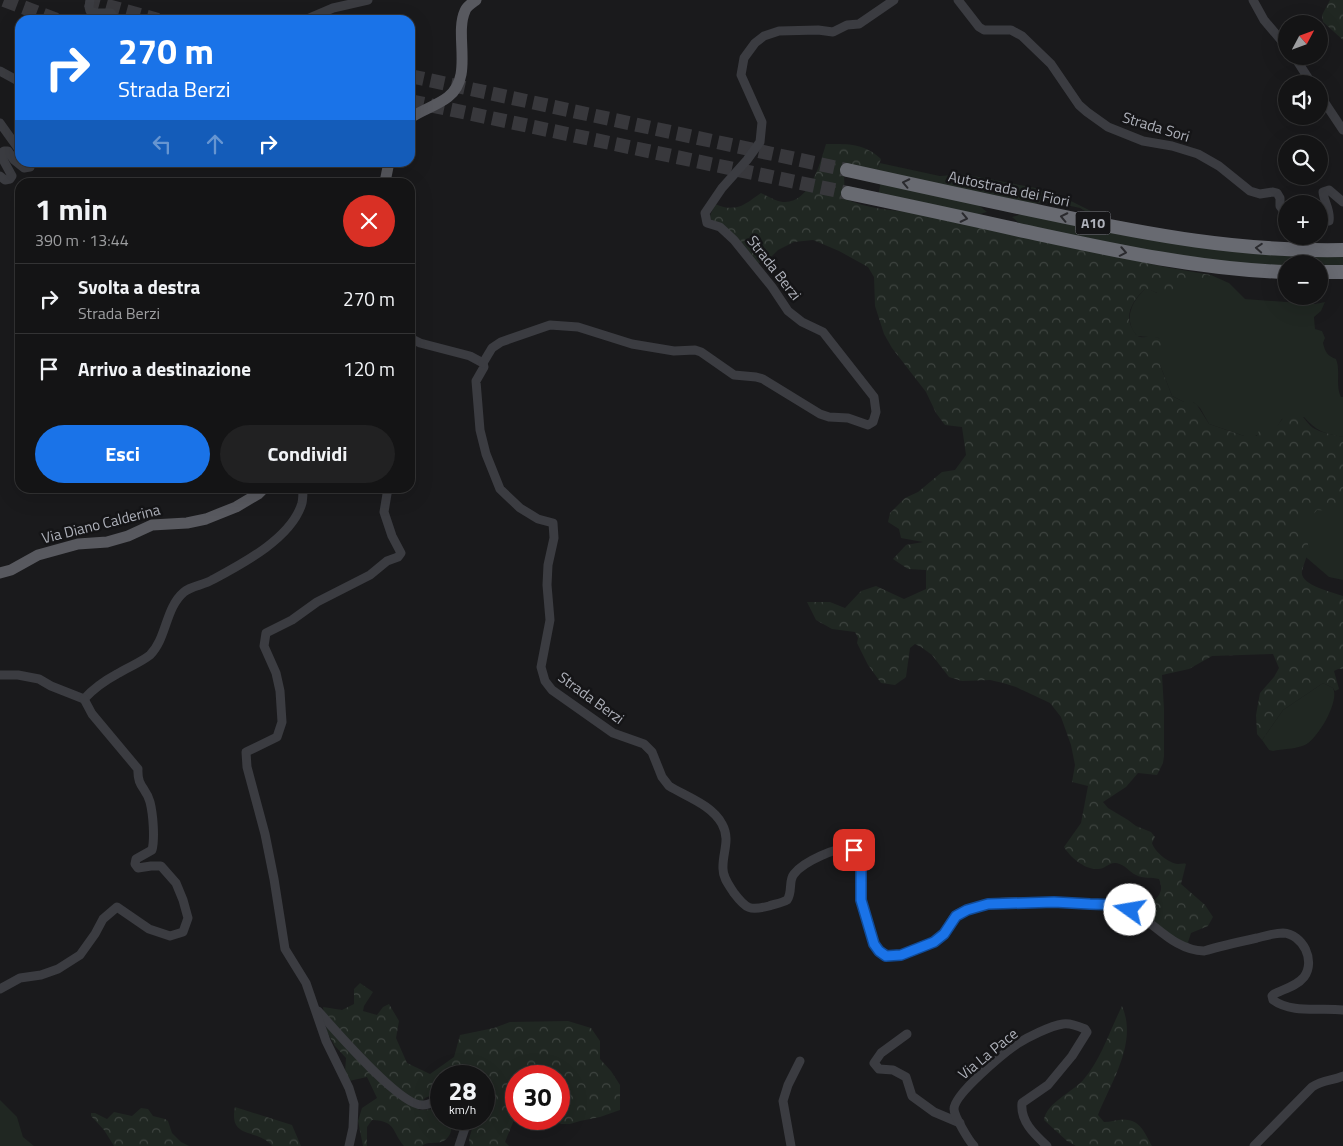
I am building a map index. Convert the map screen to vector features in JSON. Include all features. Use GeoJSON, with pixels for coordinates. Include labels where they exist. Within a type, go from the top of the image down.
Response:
{"type":"FeatureCollection","features":[{"type":"Feature","properties":{"kind":"highway","name":"Autostrada dei Fiori"},"geometry":{"type":"LineString","coordinates":[[847,170],[1066,218],[1179,240],[1258,249],[1343,250]]}},
{"type":"Feature","properties":{"kind":"highway","name":"A10"},"geometry":{"type":"LineString","coordinates":[[848,193],[1078,243],[1171,261],[1278,272]]}},
{"type":"Feature","properties":{"kind":"highway"},"geometry":{"type":"LineString","coordinates":[[1328,272],[1343,272]]}},
{"type":"Feature","properties":{"kind":"main road"},"geometry":{"type":"LineString","coordinates":[[415,115],[449,97],[457,86],[462,72],[462,34],[465,10],[476,0]]}},
{"type":"Feature","properties":{"kind":"main road","name":"Via Diano Calderina"},"geometry":{"type":"LineString","coordinates":[[0,573],[11,570],[38,555],[78,544],[107,542],[128,536],[152,525],[187,523],[206,519],[236,507],[259,493]]}},
{"type":"Feature","properties":{"kind":"street"},"geometry":{"type":"LineString","coordinates":[[90,0],[90,11],[111,13],[112,15]]}},
{"type":"Feature","properties":{"kind":"street"},"geometry":{"type":"LineString","coordinates":[[316,15],[333,8],[368,0]]}},
{"type":"Feature","properties":{"kind":"street","name":"Strada Berzi"},"geometry":{"type":"LineString","coordinates":[[894,0],[859,24],[847,26],[833,32],[818,30],[779,31],[764,36],[755,43],[744,58],[741,75],[762,122],[760,142],[722,188],[705,213],[706,223],[720,227],[734,240],[772,286],[788,311],[802,322],[823,332],[874,397],[876,412],[873,422],[868,425],[848,418],[829,417],[820,414],[763,379],[734,376],[701,352],[695,350],[674,352],[632,344],[578,327],[550,325],[501,342],[492,348],[483,363],[484,367],[476,381],[480,430],[486,454],[500,489],[520,508],[553,524],[554,538],[548,565],[547,585],[550,620],[542,667],[548,686],[613,733],[644,744],[652,752],[665,782],[705,807],[718,818],[727,838],[723,864],[724,876],[746,906],[755,910],[787,900],[791,892],[792,876],[816,858],[838,850],[850,849],[858,852],[861,860],[861,900],[874,944],[886,956],[896,956],[934,942],[944,934],[956,916],[967,910],[988,904],[1054,902],[1120,905],[1130,910],[1180,946],[1194,950],[1204,950],[1276,933],[1291,934],[1305,948],[1308,957],[1308,968],[1300,981],[1274,994],[1272,996],[1273,1000],[1298,1008],[1343,1010]]}},
{"type":"Feature","properties":{"kind":"street","name":"Strada Sori"},"geometry":{"type":"LineString","coordinates":[[958,0],[979,27],[984,30],[1011,30],[1031,43],[1051,64],[1079,104],[1087,112],[1108,126],[1143,140],[1198,154],[1219,166],[1250,191],[1260,194],[1273,192],[1278,195]]}},
{"type":"Feature","properties":{"kind":"street"},"geometry":{"type":"LineString","coordinates":[[1253,0],[1264,20],[1278,37]]}},
{"type":"Feature","properties":{"kind":"street"},"geometry":{"type":"LineString","coordinates":[[0,71],[15,79]]}},
{"type":"Feature","properties":{"kind":"street"},"geometry":{"type":"LineString","coordinates":[[1328,108],[1343,130]]}},
{"type":"Feature","properties":{"kind":"street"},"geometry":{"type":"LineString","coordinates":[[0,123],[15,143]]}},
{"type":"Feature","properties":{"kind":"street"},"geometry":{"type":"LineString","coordinates":[[0,176],[5,180],[10,180],[12,176],[1,155],[4,151],[8,152],[15,161]]}},
{"type":"Feature","properties":{"kind":"street"},"geometry":{"type":"LineString","coordinates":[[1323,195],[1323,192],[1326,190],[1332,192],[1343,202]]}},
{"type":"Feature","properties":{"kind":"street"},"geometry":{"type":"LineString","coordinates":[[1328,208],[1330,218],[1328,221]]}},
{"type":"Feature","properties":{"kind":"street"},"geometry":{"type":"LineString","coordinates":[[415,340],[470,356],[483,363]]}},
{"type":"Feature","properties":{"kind":"street"},"geometry":{"type":"LineString","coordinates":[[84,699],[94,688],[117,673],[140,662],[156,648],[175,603],[185,591],[210,582],[240,565],[279,538],[290,524],[302,503],[303,493]]}},
{"type":"Feature","properties":{"kind":"street"},"geometry":{"type":"LineString","coordinates":[[349,1146],[353,1128],[354,1104],[350,1088],[326,1041],[306,983],[285,949],[265,834],[247,767],[246,752],[277,736],[282,722],[280,691],[276,673],[264,646],[266,633],[292,620],[318,602],[370,575],[387,561],[398,557],[401,552],[392,536],[384,512],[387,493]]}},
{"type":"Feature","properties":{"kind":"street"},"geometry":{"type":"LineString","coordinates":[[0,675],[18,675],[39,679],[51,686],[84,699],[92,714],[138,770],[138,780],[150,802],[154,842],[152,850],[136,859],[135,864],[138,868],[161,866],[176,883],[188,918],[183,932],[170,936],[149,929],[117,907],[103,919],[80,955],[58,969],[41,975],[20,978],[0,988]]}},
{"type":"Feature","properties":{"kind":"street"},"geometry":{"type":"LineString","coordinates":[[316,1008],[349,1046],[408,1100],[424,1105],[430,1103]]}},
{"type":"Feature","properties":{"kind":"street","name":"Via La Pace"},"geometry":{"type":"LineString","coordinates":[[974,1146],[954,1109],[958,1097],[969,1085],[1018,1044],[1052,1027],[1064,1024],[1080,1026],[1086,1032],[1072,1056],[1048,1085],[1022,1103],[1023,1119],[1047,1146]]}},
{"type":"Feature","properties":{"kind":"street"},"geometry":{"type":"LineString","coordinates":[[907,1034],[881,1053],[874,1063],[879,1069],[892,1070],[906,1077],[912,1096],[934,1112],[960,1123]]}},
{"type":"Feature","properties":{"kind":"street"},"geometry":{"type":"LineString","coordinates":[[791,1146],[783,1101],[788,1085],[800,1061]]}},
{"type":"Feature","properties":{"kind":"street"},"geometry":{"type":"LineString","coordinates":[[1254,1146],[1312,1087],[1322,1080],[1343,1076]]}},
{"type":"Feature","properties":{"kind":"street"},"geometry":{"type":"LineString","coordinates":[[459,1146],[464,1130]]}},
{"type":"Feature","properties":{"kind":"green space"},"geometry":{"type":"Polygon","coordinates":[[[1330,0],[1343,0],[1343,40],[1328,26],[1328,15],[1322,15],[1330,0]]]}},
{"type":"Feature","properties":{"kind":"green space"},"geometry":{"type":"Polygon","coordinates":[[[826,144],[862,147],[881,159],[877,170],[844,175],[845,199],[853,202],[896,211],[914,212],[1165,267],[1211,275],[1161,294],[1145,289],[1131,307],[1130,323],[1136,335],[1157,338],[1163,342],[1165,349],[1160,365],[1172,396],[1184,402],[1193,402],[1197,405],[1209,424],[1244,436],[1257,436],[1260,427],[1275,427],[1288,413],[1294,413],[1301,416],[1315,429],[1343,437],[1343,502],[1339,502],[1329,511],[1317,510],[1311,517],[1298,519],[1308,544],[1302,576],[1317,587],[1343,596],[1343,669],[1334,671],[1339,689],[1335,691],[1323,683],[1283,710],[1262,740],[1257,734],[1256,715],[1260,693],[1279,668],[1273,654],[1212,656],[1189,669],[1162,675],[1164,709],[1163,763],[1157,775],[1138,773],[1126,787],[1103,802],[1108,808],[1136,826],[1151,832],[1155,837],[1152,843],[1156,850],[1170,862],[1186,864],[1181,884],[1205,905],[1213,917],[1208,926],[1191,933],[1188,942],[1190,945],[1179,941],[1141,913],[1159,895],[1161,885],[1159,879],[1133,874],[1122,865],[1116,863],[1100,869],[1093,869],[1074,859],[1064,847],[1081,823],[1088,786],[1072,782],[1075,765],[1071,745],[1061,717],[1050,703],[1003,683],[990,680],[962,681],[949,677],[932,655],[915,644],[910,648],[906,677],[895,685],[881,683],[868,665],[857,643],[858,638],[855,632],[832,629],[816,620],[807,602],[830,602],[845,608],[861,591],[876,586],[904,599],[926,589],[926,570],[908,569],[893,559],[906,545],[923,542],[901,538],[899,529],[888,522],[890,513],[905,498],[918,492],[942,472],[955,470],[966,455],[962,427],[945,425],[936,413],[926,392],[892,348],[884,334],[875,306],[874,277],[868,267],[839,251],[813,240],[794,242],[778,250],[766,262],[757,263],[722,226],[709,218],[715,204],[734,208],[745,204],[761,193],[774,200],[783,202],[792,201],[800,196],[807,190],[817,171],[826,144]]]}},
{"type":"Feature","properties":{"kind":"green space"},"geometry":{"type":"Polygon","coordinates":[[[880,163],[940,176],[963,174],[1036,188],[1061,196],[1103,217],[1093,216],[1080,208],[1046,201],[1036,204],[980,192],[970,193],[877,170],[880,163]]]}},
{"type":"Feature","properties":{"kind":"green space"},"geometry":{"type":"Polygon","coordinates":[[[881,181],[976,203],[987,212],[973,216],[878,196],[881,181]]]}},
{"type":"Feature","properties":{"kind":"green space"},"geometry":{"type":"Polygon","coordinates":[[[1025,213],[1343,254],[1343,267],[1328,268],[1328,255],[1278,255],[1278,266],[1188,259],[1021,225],[1012,217],[1025,213]]]}},
{"type":"Feature","properties":{"kind":"green space"},"geometry":{"type":"Polygon","coordinates":[[[1211,275],[1229,283],[1245,299],[1278,301],[1278,305],[1324,305],[1321,311],[1314,317],[1315,329],[1322,331],[1325,338],[1323,343],[1328,355],[1336,359],[1338,388],[1341,397],[1343,397],[1343,437],[1321,431],[1304,417],[1282,419],[1277,427],[1253,437],[1244,436],[1209,424],[1200,408],[1193,402],[1184,402],[1172,396],[1160,365],[1159,338],[1137,336],[1130,324],[1130,311],[1140,294],[1145,289],[1157,293],[1211,275]]]}},
{"type":"Feature","properties":{"kind":"green space"},"geometry":{"type":"Polygon","coordinates":[[[1343,488],[1343,580],[1329,577],[1287,541],[1293,523],[1300,516],[1317,503],[1343,488]]]}},
{"type":"Feature","properties":{"kind":"green space"},"geometry":{"type":"Polygon","coordinates":[[[1323,683],[1333,688],[1333,702],[1331,710],[1316,735],[1305,745],[1273,751],[1269,750],[1262,740],[1283,710],[1323,683]]]}},
{"type":"Feature","properties":{"kind":"green space"},"geometry":{"type":"Polygon","coordinates":[[[360,983],[373,992],[363,1011],[377,1015],[383,1007],[389,1004],[399,1021],[396,1038],[407,1063],[430,1074],[430,1096],[425,1098],[418,1107],[419,1110],[430,1110],[430,1130],[451,1130],[449,1136],[444,1141],[424,1144],[422,1146],[404,1146],[390,1125],[386,1122],[372,1120],[367,1127],[367,1146],[363,1146],[358,1121],[362,1108],[377,1098],[367,1077],[349,1081],[345,1072],[346,1058],[335,1046],[327,1032],[323,1007],[342,1010],[354,1004],[354,989],[360,983]]]}},
{"type":"Feature","properties":{"kind":"green space"},"geometry":{"type":"Polygon","coordinates":[[[1122,1006],[1127,1034],[1125,1048],[1116,1076],[1098,1115],[1104,1122],[1133,1121],[1140,1126],[1152,1146],[1076,1146],[1067,1141],[1044,1120],[1050,1108],[1079,1084],[1090,1071],[1122,1006]]]}},
{"type":"Feature","properties":{"kind":"green space"},"geometry":{"type":"Polygon","coordinates":[[[568,1021],[591,1028],[600,1041],[600,1059],[620,1085],[620,1110],[570,1124],[570,1065],[505,1065],[505,1130],[510,1130],[505,1142],[509,1146],[470,1146],[469,1139],[472,1130],[495,1130],[495,1065],[443,1065],[454,1057],[460,1035],[494,1028],[510,1022],[568,1021]]]}},
{"type":"Feature","properties":{"kind":"green space"},"geometry":{"type":"Polygon","coordinates":[[[0,1100],[17,1117],[23,1137],[34,1146],[0,1146],[0,1100]]]}},
{"type":"Feature","properties":{"kind":"green space"},"geometry":{"type":"Polygon","coordinates":[[[235,1107],[292,1125],[301,1146],[272,1146],[259,1137],[240,1129],[234,1117],[235,1107]]]}},
{"type":"Feature","properties":{"kind":"green space"},"geometry":{"type":"Polygon","coordinates":[[[141,1108],[148,1109],[153,1116],[168,1121],[172,1133],[181,1142],[189,1146],[114,1146],[104,1130],[91,1116],[91,1113],[95,1113],[107,1119],[114,1112],[132,1116],[141,1108]]]}},
{"type":"Feature","properties":{"kind":"tunnel"},"geometry":{"type":"LineString","coordinates":[[4,0],[44,15]]}},
{"type":"Feature","properties":{"kind":"tunnel"},"geometry":{"type":"LineString","coordinates":[[86,0],[140,15]]}},
{"type":"Feature","properties":{"kind":"tunnel"},"geometry":{"type":"LineString","coordinates":[[415,77],[847,170]]}},
{"type":"Feature","properties":{"kind":"tunnel"},"geometry":{"type":"LineString","coordinates":[[415,102],[848,193]]}},
{"type":"Feature","properties":{"kind":"route"},"geometry":{"type":"LineString","coordinates":[[854,850],[861,856],[860,894],[874,944],[886,956],[901,955],[934,942],[944,934],[952,920],[960,912],[988,904],[1054,902],[1120,905],[1130,910]]}}]}
